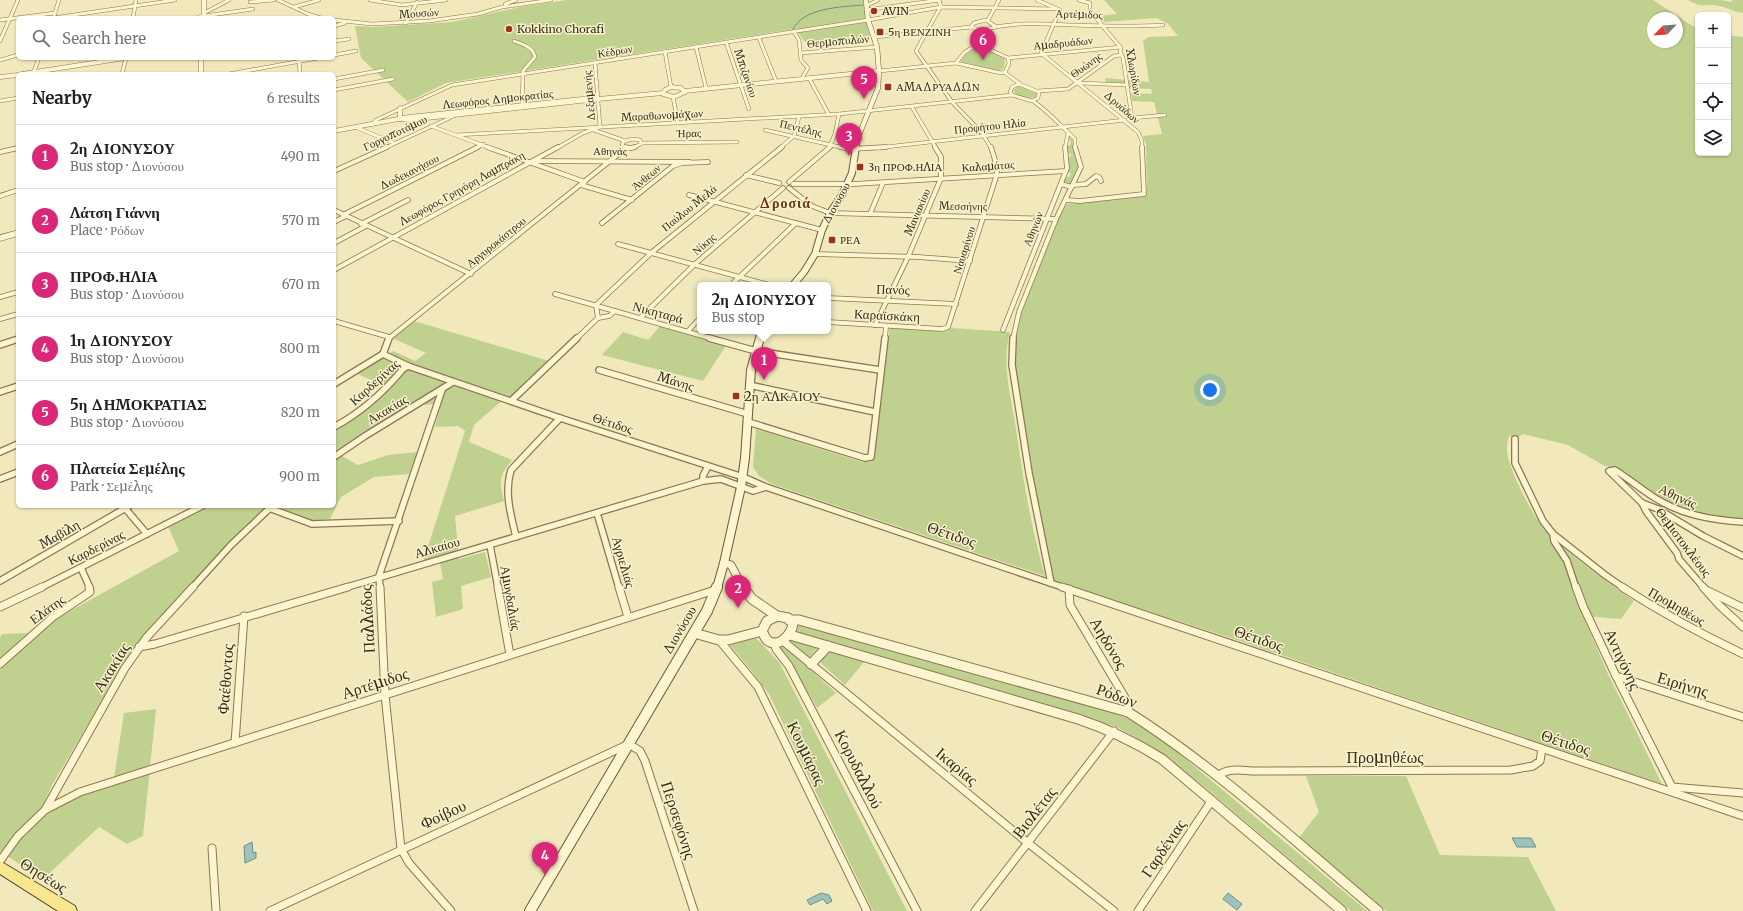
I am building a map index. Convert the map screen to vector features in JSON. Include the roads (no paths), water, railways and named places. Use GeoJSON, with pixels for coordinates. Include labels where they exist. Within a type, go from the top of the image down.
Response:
{"type":"FeatureCollection","features":[{"type":"Feature","properties":{"kind":"main road","name":"Διονύσου"},"geometry":{"type":"LineString","coordinates":[[796,282],[804,272],[814,254],[822,230],[830,213],[848,184],[855,164],[857,140],[878,88],[879,71],[877,47],[875,37],[868,20],[866,0]]}},
{"type":"Feature","properties":{"kind":"main road","name":"Διονύσου"},"geometry":{"type":"LineString","coordinates":[[530,911],[707,611],[716,590],[724,563],[743,477],[749,385],[761,334]]}},
{"type":"Feature","properties":{"kind":"main road","name":"Θησέως"},"geometry":{"type":"LineString","coordinates":[[0,867],[70,911]]}},
{"type":"Feature","properties":{"kind":"street"},"geometry":{"type":"LineString","coordinates":[[0,41],[18,0]]}},
{"type":"Feature","properties":{"kind":"street"},"geometry":{"type":"LineString","coordinates":[[54,16],[59,0]]}},
{"type":"Feature","properties":{"kind":"street"},"geometry":{"type":"LineString","coordinates":[[133,16],[136,0]]}},
{"type":"Feature","properties":{"kind":"street"},"geometry":{"type":"LineString","coordinates":[[67,16],[175,0]]}},
{"type":"Feature","properties":{"kind":"street"},"geometry":{"type":"LineString","coordinates":[[204,0],[204,15]]}},
{"type":"Feature","properties":{"kind":"street"},"geometry":{"type":"LineString","coordinates":[[204,15],[229,0]]}},
{"type":"Feature","properties":{"kind":"street"},"geometry":{"type":"LineString","coordinates":[[250,2],[274,0]]}},
{"type":"Feature","properties":{"kind":"street"},"geometry":{"type":"LineString","coordinates":[[278,0],[314,16]]}},
{"type":"Feature","properties":{"kind":"street"},"geometry":{"type":"LineString","coordinates":[[294,7],[319,0]]}},
{"type":"Feature","properties":{"kind":"street"},"geometry":{"type":"LineString","coordinates":[[370,0],[391,4],[416,4],[446,0]]}},
{"type":"Feature","properties":{"kind":"street"},"geometry":{"type":"LineString","coordinates":[[406,23],[418,0]]}},
{"type":"Feature","properties":{"kind":"street"},"geometry":{"type":"LineString","coordinates":[[501,7],[516,0]]}},
{"type":"Feature","properties":{"kind":"street","name":"Μουσών"},"geometry":{"type":"LineString","coordinates":[[336,20],[372,24],[443,20],[501,7],[551,0]]}},
{"type":"Feature","properties":{"kind":"street"},"geometry":{"type":"LineString","coordinates":[[866,8],[878,0]]}},
{"type":"Feature","properties":{"kind":"street"},"geometry":{"type":"LineString","coordinates":[[866,8],[939,0],[940,8],[916,49],[952,102],[985,136],[995,153],[997,174]]}},
{"type":"Feature","properties":{"kind":"street"},"geometry":{"type":"LineString","coordinates":[[988,20],[999,0]]}},
{"type":"Feature","properties":{"kind":"street"},"geometry":{"type":"LineString","coordinates":[[1037,0],[1060,9],[1041,51],[1043,54]]}},
{"type":"Feature","properties":{"kind":"street","name":"Χλωρίδων"},"geometry":{"type":"LineString","coordinates":[[1079,0],[1090,3],[1090,11],[1121,47],[1121,55],[1123,58],[1132,118],[1165,116]]}},
{"type":"Feature","properties":{"kind":"street","name":"Κέδρων"},"geometry":{"type":"LineString","coordinates":[[373,124],[376,120],[400,108],[452,85],[759,38],[940,8],[1060,9]]}},
{"type":"Feature","properties":{"kind":"street"},"geometry":{"type":"LineString","coordinates":[[204,15],[252,9]]}},
{"type":"Feature","properties":{"kind":"street"},"geometry":{"type":"LineString","coordinates":[[32,16],[55,13]]}},
{"type":"Feature","properties":{"kind":"street"},"geometry":{"type":"LineString","coordinates":[[0,20],[16,18]]}},
{"type":"Feature","properties":{"kind":"street"},"geometry":{"type":"LineString","coordinates":[[988,20],[995,26]]}},
{"type":"Feature","properties":{"kind":"street"},"geometry":{"type":"LineString","coordinates":[[971,27],[976,22],[988,20]]}},
{"type":"Feature","properties":{"kind":"street"},"geometry":{"type":"LineString","coordinates":[[336,25],[348,22]]}},
{"type":"Feature","properties":{"kind":"street","name":"Αρτέμιδος"},"geometry":{"type":"LineString","coordinates":[[979,31],[987,30],[995,26],[1053,25],[1133,27],[1163,25]]}},
{"type":"Feature","properties":{"kind":"street"},"geometry":{"type":"LineString","coordinates":[[875,37],[971,27],[979,31],[976,36],[978,43],[977,47]]}},
{"type":"Feature","properties":{"kind":"street"},"geometry":{"type":"LineString","coordinates":[[794,32],[799,40],[801,60],[808,68],[803,76],[803,79]]}},
{"type":"Feature","properties":{"kind":"street"},"geometry":{"type":"LineString","coordinates":[[759,38],[776,81]]}},
{"type":"Feature","properties":{"kind":"street"},"geometry":{"type":"LineString","coordinates":[[336,41],[349,39]]}},
{"type":"Feature","properties":{"kind":"street"},"geometry":{"type":"LineString","coordinates":[[514,40],[524,44],[534,52],[535,57],[524,69],[522,107]]}},
{"type":"Feature","properties":{"kind":"street","name":"Μπιζανίου"},"geometry":{"type":"LineString","coordinates":[[726,42],[749,109]]}},
{"type":"Feature","properties":{"kind":"street"},"geometry":{"type":"LineString","coordinates":[[696,47],[706,88]]}},
{"type":"Feature","properties":{"kind":"street","name":"Θερμοπυλών"},"geometry":{"type":"LineString","coordinates":[[801,53],[877,47]]}},
{"type":"Feature","properties":{"kind":"street"},"geometry":{"type":"LineString","coordinates":[[956,63],[957,60],[968,50],[977,47],[987,48],[1008,58],[1009,64],[1004,72]]}},
{"type":"Feature","properties":{"kind":"street","name":"Αμαδρυάδων"},"geometry":{"type":"LineString","coordinates":[[1008,58],[1121,47]]}},
{"type":"Feature","properties":{"kind":"street"},"geometry":{"type":"LineString","coordinates":[[336,55],[356,52]]}},
{"type":"Feature","properties":{"kind":"street"},"geometry":{"type":"LineString","coordinates":[[665,52],[671,88]]}},
{"type":"Feature","properties":{"kind":"street","name":"Δρυάδων"},"geometry":{"type":"LineString","coordinates":[[1043,54],[1125,120],[1138,132],[1142,140],[1144,194],[1080,201],[1066,200]]}},
{"type":"Feature","properties":{"kind":"street","name":"Θυώνης"},"geometry":{"type":"LineString","coordinates":[[1038,91],[1065,90],[1114,56],[1121,55]]}},
{"type":"Feature","properties":{"kind":"street"},"geometry":{"type":"LineString","coordinates":[[0,60],[16,56]]}},
{"type":"Feature","properties":{"kind":"street"},"geometry":{"type":"LineString","coordinates":[[34,72],[38,60]]}},
{"type":"Feature","properties":{"kind":"street"},"geometry":{"type":"LineString","coordinates":[[40,72],[114,60]]}},
{"type":"Feature","properties":{"kind":"street"},"geometry":{"type":"LineString","coordinates":[[122,72],[126,60]]}},
{"type":"Feature","properties":{"kind":"street"},"geometry":{"type":"LineString","coordinates":[[201,60],[201,72]]}},
{"type":"Feature","properties":{"kind":"street"},"geometry":{"type":"LineString","coordinates":[[239,72],[299,60],[300,72]]}},
{"type":"Feature","properties":{"kind":"street","name":"Δεξαμενής"},"geometry":{"type":"LineString","coordinates":[[595,63],[600,127]]}},
{"type":"Feature","properties":{"kind":"street"},"geometry":{"type":"LineString","coordinates":[[685,91],[682,95],[673,97],[662,93],[665,90],[678,87],[685,91],[956,63],[994,72],[1004,72],[1020,84],[1038,91],[1038,97],[1033,100],[1012,95],[869,112]]}},
{"type":"Feature","properties":{"kind":"street"},"geometry":{"type":"LineString","coordinates":[[336,78],[383,70]]}},
{"type":"Feature","properties":{"kind":"street"},"geometry":{"type":"LineString","coordinates":[[0,78],[16,75]]}},
{"type":"Feature","properties":{"kind":"street"},"geometry":{"type":"LineString","coordinates":[[809,78],[829,115]]}},
{"type":"Feature","properties":{"kind":"street"},"geometry":{"type":"LineString","coordinates":[[336,90],[393,79]]}},
{"type":"Feature","properties":{"kind":"street"},"geometry":{"type":"LineString","coordinates":[[1078,82],[1127,85]]}},
{"type":"Feature","properties":{"kind":"street"},"geometry":{"type":"LineString","coordinates":[[1012,95],[1010,92],[1012,87],[1020,84]]}},
{"type":"Feature","properties":{"kind":"street","name":"Λεωφόρος Δημοκρατίας"},"geometry":{"type":"LineString","coordinates":[[400,119],[456,115],[662,93]]}},
{"type":"Feature","properties":{"kind":"street"},"geometry":{"type":"LineString","coordinates":[[673,97],[678,123]]}},
{"type":"Feature","properties":{"kind":"street"},"geometry":{"type":"LineString","coordinates":[[0,102],[16,98]]}},
{"type":"Feature","properties":{"kind":"street","name":"Αθηνών"},"geometry":{"type":"LineString","coordinates":[[1033,100],[1048,111],[1056,122],[1076,141],[1075,149],[1079,156],[1081,165],[1073,186],[1057,217],[1019,312],[1012,340],[1012,365],[1029,473],[1051,583]]}},
{"type":"Feature","properties":{"kind":"street","name":"Λεωφόρος Δημοκρατίας"},"geometry":{"type":"LineString","coordinates":[[336,131],[400,119],[522,107]]}},
{"type":"Feature","properties":{"kind":"street","name":"Μανιακίου"},"geometry":{"type":"LineString","coordinates":[[876,325],[908,257],[941,178],[941,157],[912,107]]}},
{"type":"Feature","properties":{"kind":"street"},"geometry":{"type":"LineString","coordinates":[[400,108],[400,119]]}},
{"type":"Feature","properties":{"kind":"street","name":"Γοργοποτάμου"},"geometry":{"type":"LineString","coordinates":[[336,170],[463,112]]}},
{"type":"Feature","properties":{"kind":"street","name":"Μαραθωνομάχων"},"geometry":{"type":"LineString","coordinates":[[456,135],[869,112]]}},
{"type":"Feature","properties":{"kind":"street"},"geometry":{"type":"LineString","coordinates":[[780,183],[779,187],[783,188],[790,185],[832,145],[839,114]]}},
{"type":"Feature","properties":{"kind":"street"},"geometry":{"type":"LineString","coordinates":[[794,136],[799,117]]}},
{"type":"Feature","properties":{"kind":"street","name":"Προφήτου Ηλία"},"geometry":{"type":"LineString","coordinates":[[856,150],[1125,120]]}},
{"type":"Feature","properties":{"kind":"street"},"geometry":{"type":"LineString","coordinates":[[431,126],[585,182]]}},
{"type":"Feature","properties":{"kind":"street","name":"Λεωφόρος Γρηγόρη Λαμπράκη"},"geometry":{"type":"LineString","coordinates":[[336,269],[530,161],[591,129],[600,127]]}},
{"type":"Feature","properties":{"kind":"street"},"geometry":{"type":"LineString","coordinates":[[355,128],[394,143]]}},
{"type":"Feature","properties":{"kind":"street"},"geometry":{"type":"LineString","coordinates":[[591,129],[625,141],[634,139],[640,140],[642,143],[636,147],[626,148],[622,144],[625,141]]}},
{"type":"Feature","properties":{"kind":"street","name":"Πεντέλης"},"geometry":{"type":"LineString","coordinates":[[765,130],[856,150]]}},
{"type":"Feature","properties":{"kind":"street","name":"Αθηνών"},"geometry":{"type":"LineString","coordinates":[[1003,330],[1066,170],[1067,164],[1065,147],[1068,133]]}},
{"type":"Feature","properties":{"kind":"street","name":"Παύλου Μελά"},"geometry":{"type":"LineString","coordinates":[[596,305],[651,252],[794,136]]}},
{"type":"Feature","properties":{"kind":"street","name":"Ήρας"},"geometry":{"type":"LineString","coordinates":[[642,143],[737,142]]}},
{"type":"Feature","properties":{"kind":"street","name":"Δωδεκανήσου"},"geometry":{"type":"LineString","coordinates":[[336,221],[483,144]]}},
{"type":"Feature","properties":{"kind":"street"},"geometry":{"type":"LineString","coordinates":[[0,152],[16,148]]}},
{"type":"Feature","properties":{"kind":"street","name":"Αργυροκάστρου"},"geometry":{"type":"LineString","coordinates":[[389,337],[471,274],[626,148]]}},
{"type":"Feature","properties":{"kind":"street","name":"Αθηνάς"},"geometry":{"type":"LineString","coordinates":[[530,161],[690,162]]}},
{"type":"Feature","properties":{"kind":"street","name":"Άνθεων"},"geometry":{"type":"LineString","coordinates":[[602,223],[673,166],[690,162],[708,162]]}},
{"type":"Feature","properties":{"kind":"street","name":"Καλαμάτας"},"geometry":{"type":"LineString","coordinates":[[790,185],[883,183],[1066,170]]}},
{"type":"Feature","properties":{"kind":"street","name":"Ναυαρίνου"},"geometry":{"type":"LineString","coordinates":[[945,328],[950,324],[997,174]]}},
{"type":"Feature","properties":{"kind":"street"},"geometry":{"type":"LineString","coordinates":[[746,175],[790,185],[812,206],[830,213]]}},
{"type":"Feature","properties":{"kind":"street"},"geometry":{"type":"LineString","coordinates":[[1061,184],[1073,186],[1086,184],[1096,176],[1099,177],[1100,181]]}},
{"type":"Feature","properties":{"kind":"street"},"geometry":{"type":"LineString","coordinates":[[870,214],[883,183]]}},
{"type":"Feature","properties":{"kind":"street"},"geometry":{"type":"LineString","coordinates":[[581,185],[632,200]]}},
{"type":"Feature","properties":{"kind":"street","name":"Νίκης"},"geometry":{"type":"LineString","coordinates":[[640,318],[695,264],[783,188]]}},
{"type":"Feature","properties":{"kind":"street"},"geometry":{"type":"LineString","coordinates":[[0,196],[16,191]]}},
{"type":"Feature","properties":{"kind":"street"},"geometry":{"type":"LineString","coordinates":[[689,195],[822,230]]}},
{"type":"Feature","properties":{"kind":"street"},"geometry":{"type":"LineString","coordinates":[[361,224],[408,200]]}},
{"type":"Feature","properties":{"kind":"street"},"geometry":{"type":"LineString","coordinates":[[336,211],[471,274]]}},
{"type":"Feature","properties":{"kind":"street","name":"Μεσσήνης"},"geometry":{"type":"LineString","coordinates":[[830,213],[1057,217]]}},
{"type":"Feature","properties":{"kind":"street"},"geometry":{"type":"LineString","coordinates":[[734,282],[796,223]]}},
{"type":"Feature","properties":{"kind":"street"},"geometry":{"type":"LineString","coordinates":[[336,242],[366,226]]}},
{"type":"Feature","properties":{"kind":"street"},"geometry":{"type":"LineString","coordinates":[[0,238],[16,234]]}},
{"type":"Feature","properties":{"kind":"street"},"geometry":{"type":"LineString","coordinates":[[618,244],[759,282]]}},
{"type":"Feature","properties":{"kind":"street"},"geometry":{"type":"LineString","coordinates":[[814,254],[908,257],[970,261]]}},
{"type":"Feature","properties":{"kind":"street"},"geometry":{"type":"LineString","coordinates":[[0,297],[16,293]]}},
{"type":"Feature","properties":{"kind":"street","name":"Νικηταρά"},"geometry":{"type":"LineString","coordinates":[[555,294],[697,334]]}},
{"type":"Feature","properties":{"kind":"street","name":"Πανός"},"geometry":{"type":"LineString","coordinates":[[831,298],[956,304]]}},
{"type":"Feature","properties":{"kind":"street"},"geometry":{"type":"LineString","coordinates":[[596,305],[598,318]]}},
{"type":"Feature","properties":{"kind":"street"},"geometry":{"type":"LineString","coordinates":[[511,401],[598,318],[610,316],[615,311]]}},
{"type":"Feature","properties":{"kind":"street"},"geometry":{"type":"LineString","coordinates":[[0,319],[16,315]]}},
{"type":"Feature","properties":{"kind":"street"},"geometry":{"type":"LineString","coordinates":[[688,331],[697,321]]}},
{"type":"Feature","properties":{"kind":"street"},"geometry":{"type":"LineString","coordinates":[[336,322],[389,337],[383,354],[336,383]]}},
{"type":"Feature","properties":{"kind":"street","name":"Καραϊσκάκη"},"geometry":{"type":"LineString","coordinates":[[831,322],[945,328]]}},
{"type":"Feature","properties":{"kind":"street"},"geometry":{"type":"LineString","coordinates":[[749,385],[875,412],[886,326]]}},
{"type":"Feature","properties":{"kind":"street","name":"Νικηταρά"},"geometry":{"type":"LineString","coordinates":[[698,334],[756,351],[880,370]]}},
{"type":"Feature","properties":{"kind":"street"},"geometry":{"type":"LineString","coordinates":[[0,345],[16,340]]}},
{"type":"Feature","properties":{"kind":"street"},"geometry":{"type":"LineString","coordinates":[[383,354],[408,366]]}},
{"type":"Feature","properties":{"kind":"street","name":"Καρδερίνας"},"geometry":{"type":"LineString","coordinates":[[336,425],[352,418],[374,401],[403,369],[408,366],[453,382]]}},
{"type":"Feature","properties":{"kind":"street","name":"Μάνης"},"geometry":{"type":"LineString","coordinates":[[599,370],[867,458],[871,457],[875,412]]}},
{"type":"Feature","properties":{"kind":"street","name":"Θέτιδος"},"geometry":{"type":"LineString","coordinates":[[453,382],[743,477],[766,487],[1542,749],[1674,790],[1743,816]]}},
{"type":"Feature","properties":{"kind":"street","name":"Ακακίας"},"geometry":{"type":"LineString","coordinates":[[336,456],[453,382]]}},
{"type":"Feature","properties":{"kind":"street"},"geometry":{"type":"LineString","coordinates":[[0,392],[16,387]]}},
{"type":"Feature","properties":{"kind":"street","name":"Παλλάδος"},"geometry":{"type":"LineString","coordinates":[[442,390],[379,576],[385,695],[401,849],[408,863],[451,911]]}},
{"type":"Feature","properties":{"kind":"street"},"geometry":{"type":"LineString","coordinates":[[516,537],[507,488],[507,478],[511,470],[560,418]]}},
{"type":"Feature","properties":{"kind":"street","name":"Προμηθέως"},"geometry":{"type":"LineString","coordinates":[[1515,439],[1515,463],[1544,521],[1553,534],[1600,571],[1654,608],[1687,628],[1743,654]]}},
{"type":"Feature","properties":{"kind":"street"},"geometry":{"type":"LineString","coordinates":[[0,452],[16,445]]}},
{"type":"Feature","properties":{"kind":"street"},"geometry":{"type":"LineString","coordinates":[[702,481],[708,466]]}},
{"type":"Feature","properties":{"kind":"street","name":"Αθηνάς"},"geometry":{"type":"LineString","coordinates":[[1611,470],[1621,473],[1656,499],[1688,515],[1721,521],[1743,522]]}},
{"type":"Feature","properties":{"kind":"street","name":"Θεμιστοκλέους"},"geometry":{"type":"LineString","coordinates":[[1611,470],[1609,471],[1612,475],[1627,487],[1642,503],[1649,516],[1679,559],[1704,589],[1743,627]]}},
{"type":"Feature","properties":{"kind":"street"},"geometry":{"type":"LineString","coordinates":[[0,479],[16,473]]}},
{"type":"Feature","properties":{"kind":"street","name":"Αλκαίου"},"geometry":{"type":"LineString","coordinates":[[139,647],[155,644],[244,616],[702,481],[721,479],[741,487]]}},
{"type":"Feature","properties":{"kind":"street","name":"Θέτιδος"},"geometry":{"type":"LineString","coordinates":[[741,487],[753,491],[766,487]]}},
{"type":"Feature","properties":{"kind":"street"},"geometry":{"type":"LineString","coordinates":[[1642,503],[1658,509],[1703,536],[1743,556]]}},
{"type":"Feature","properties":{"kind":"street","name":"Μαβίλη"},"geometry":{"type":"LineString","coordinates":[[0,581],[124,508]]}},
{"type":"Feature","properties":{"kind":"street"},"geometry":{"type":"LineString","coordinates":[[127,508],[147,534]]}},
{"type":"Feature","properties":{"kind":"street","name":"Καρδερίνας"},"geometry":{"type":"LineString","coordinates":[[0,608],[198,508]]}},
{"type":"Feature","properties":{"kind":"street","name":"Ακακίας"},"geometry":{"type":"LineString","coordinates":[[0,861],[18,836],[45,810],[125,668],[139,647],[231,545],[270,508]]}},
{"type":"Feature","properties":{"kind":"street"},"geometry":{"type":"LineString","coordinates":[[273,508],[312,524],[398,521]]}},
{"type":"Feature","properties":{"kind":"street","name":"Αγριελιάς"},"geometry":{"type":"LineString","coordinates":[[597,513],[628,617]]}},
{"type":"Feature","properties":{"kind":"street","name":"Αντιγόνης"},"geometry":{"type":"LineString","coordinates":[[1553,534],[1554,541],[1567,561],[1583,606],[1616,676],[1674,790]]}},
{"type":"Feature","properties":{"kind":"street","name":"Αμυγδαλιάς"},"geometry":{"type":"LineString","coordinates":[[490,544],[510,655]]}},
{"type":"Feature","properties":{"kind":"street"},"geometry":{"type":"LineString","coordinates":[[724,563],[731,565],[744,589],[752,599],[777,616],[789,620],[793,627],[787,638]]}},
{"type":"Feature","properties":{"kind":"street","name":"Ελάτης"},"geometry":{"type":"LineString","coordinates":[[0,664],[54,616],[90,592],[90,588],[81,568]]}},
{"type":"Feature","properties":{"kind":"street","name":"Αηδόνος"},"geometry":{"type":"LineString","coordinates":[[1069,589],[1070,605],[1124,696],[1128,704],[1128,712]]}},
{"type":"Feature","properties":{"kind":"street"},"geometry":{"type":"LineString","coordinates":[[1704,589],[1743,608]]}},
{"type":"Feature","properties":{"kind":"street","name":"Αρτέμιδος"},"geometry":{"type":"LineString","coordinates":[[45,810],[80,792],[716,590]]}},
{"type":"Feature","properties":{"kind":"street","name":"Φαέθοντος"},"geometry":{"type":"LineString","coordinates":[[235,743],[244,616]]}},
{"type":"Feature","properties":{"kind":"street"},"geometry":{"type":"LineString","coordinates":[[762,631],[765,623],[777,616]]}},
{"type":"Feature","properties":{"kind":"street","name":"Ρόδων"},"geometry":{"type":"LineString","coordinates":[[789,620],[799,620],[1128,712],[1164,735],[1217,776],[1378,911]]}},
{"type":"Feature","properties":{"kind":"street"},"geometry":{"type":"LineString","coordinates":[[694,633],[719,640],[728,640],[762,631]]}},
{"type":"Feature","properties":{"kind":"street"},"geometry":{"type":"LineString","coordinates":[[762,631],[766,638],[774,642],[787,638],[828,646],[1114,731],[1138,742],[1162,759],[1212,800],[1342,911]]}},
{"type":"Feature","properties":{"kind":"street","name":"Ικαρίας"},"geometry":{"type":"LineString","coordinates":[[787,638],[811,664],[1028,843],[1114,911]]}},
{"type":"Feature","properties":{"kind":"street","name":"Κουμάρας"},"geometry":{"type":"LineString","coordinates":[[719,640],[758,687],[867,911]]}},
{"type":"Feature","properties":{"kind":"street","name":"Κορυδαλλού"},"geometry":{"type":"LineString","coordinates":[[774,642],[776,649],[789,666],[917,911]]}},
{"type":"Feature","properties":{"kind":"street"},"geometry":{"type":"LineString","coordinates":[[811,664],[828,646]]}},
{"type":"Feature","properties":{"kind":"street","name":"Ειρήνης"},"geometry":{"type":"LineString","coordinates":[[1616,676],[1743,717]]}},
{"type":"Feature","properties":{"kind":"street","name":"Βιολέτας"},"geometry":{"type":"LineString","coordinates":[[975,911],[1114,731]]}},
{"type":"Feature","properties":{"kind":"street","name":"Φοίβου"},"geometry":{"type":"LineString","coordinates":[[270,911],[629,744]]}},
{"type":"Feature","properties":{"kind":"street","name":"Περσεφόνης"},"geometry":{"type":"LineString","coordinates":[[629,744],[640,752],[645,761],[694,911]]}},
{"type":"Feature","properties":{"kind":"street","name":"Προμηθέως"},"geometry":{"type":"LineString","coordinates":[[1217,776],[1223,771],[1230,769],[1253,772],[1511,770],[1533,766],[1540,761],[1542,749]]}},
{"type":"Feature","properties":{"kind":"street"},"geometry":{"type":"LineString","coordinates":[[1674,790],[1743,793]]}},
{"type":"Feature","properties":{"kind":"street","name":"Γαρδένιας"},"geometry":{"type":"LineString","coordinates":[[1138,911],[1212,800]]}},
{"type":"Feature","properties":{"kind":"street"},"geometry":{"type":"LineString","coordinates":[[212,848],[216,911]]}},
{"type":"Feature","properties":{"kind":"water"},"geometry":{"type":"Polygon","coordinates":[[[1512,838],[1531,838],[1536,847],[1517,847],[1512,838]]]}},
{"type":"Feature","properties":{"kind":"water"},"geometry":{"type":"Polygon","coordinates":[[[252,842],[253,853],[256,852],[256,858],[245,863],[244,846],[252,842]]]}},
{"type":"Feature","properties":{"kind":"water"},"geometry":{"type":"Polygon","coordinates":[[[821,893],[829,895],[832,901],[827,904],[823,899],[810,905],[807,900],[821,893]]]}},
{"type":"Feature","properties":{"kind":"water"},"geometry":{"type":"Polygon","coordinates":[[[1228,893],[1242,904],[1237,910],[1223,899],[1228,893]]]}},
{"type":"Feature","properties":{"kind":"waterway"},"geometry":{"type":"LineString","coordinates":[[792,31],[797,23],[804,17],[813,13],[834,8],[863,5]]}},
{"type":"Feature","properties":{"kind":"place","name":"AVIN"},"geometry":{"type":"Point","coordinates":[874,11]}},
{"type":"Feature","properties":{"kind":"place","name":"Kokkino Chorafi"},"geometry":{"type":"Point","coordinates":[509,29]}},
{"type":"Feature","properties":{"kind":"place","name":"5η ΒΕΝΖΙΝΗ"},"geometry":{"type":"Point","coordinates":[880,32]}},
{"type":"Feature","properties":{"kind":"place","name":"Πλατεία Σεμέλης"},"geometry":{"type":"Point","coordinates":[983,60]}},
{"type":"Feature","properties":{"kind":"place","name":"ΑΜΑΔΡΥΑΔΩΝ"},"geometry":{"type":"Point","coordinates":[888,87]}},
{"type":"Feature","properties":{"kind":"place","name":"5η ΔΗΜΟΚΡΑΤΙΑΣ"},"geometry":{"type":"Point","coordinates":[864,99]}},
{"type":"Feature","properties":{"kind":"place","name":"ΠΡΟΦ.ΗΛΙΑ"},"geometry":{"type":"Point","coordinates":[849,156]}},
{"type":"Feature","properties":{"kind":"place","name":"3η ΠΡΟΦ.ΗΛΙΑ"},"geometry":{"type":"Point","coordinates":[860,167]}},
{"type":"Feature","properties":{"kind":"place","name":"ΡΕΑ"},"geometry":{"type":"Point","coordinates":[832,240]}},
{"type":"Feature","properties":{"kind":"place","name":"2η ΔΙΟΝΥΣΟΥ"},"geometry":{"type":"Point","coordinates":[764,380]}},
{"type":"Feature","properties":{"kind":"place","name":"2η ΑΛΚΑΙΟΥ"},"geometry":{"type":"Point","coordinates":[736,396]}},
{"type":"Feature","properties":{"kind":"place","name":"Λάτση Γιάννη"},"geometry":{"type":"Point","coordinates":[738,608]}},
{"type":"Feature","properties":{"kind":"place","name":"1η ΔΙΟΝΥΣΟΥ"},"geometry":{"type":"Point","coordinates":[545,875]}},
{"type":"Feature","properties":{"kind":"district","name":"Δροσιά"},"geometry":{"type":"Point","coordinates":[785,203]}}]}
